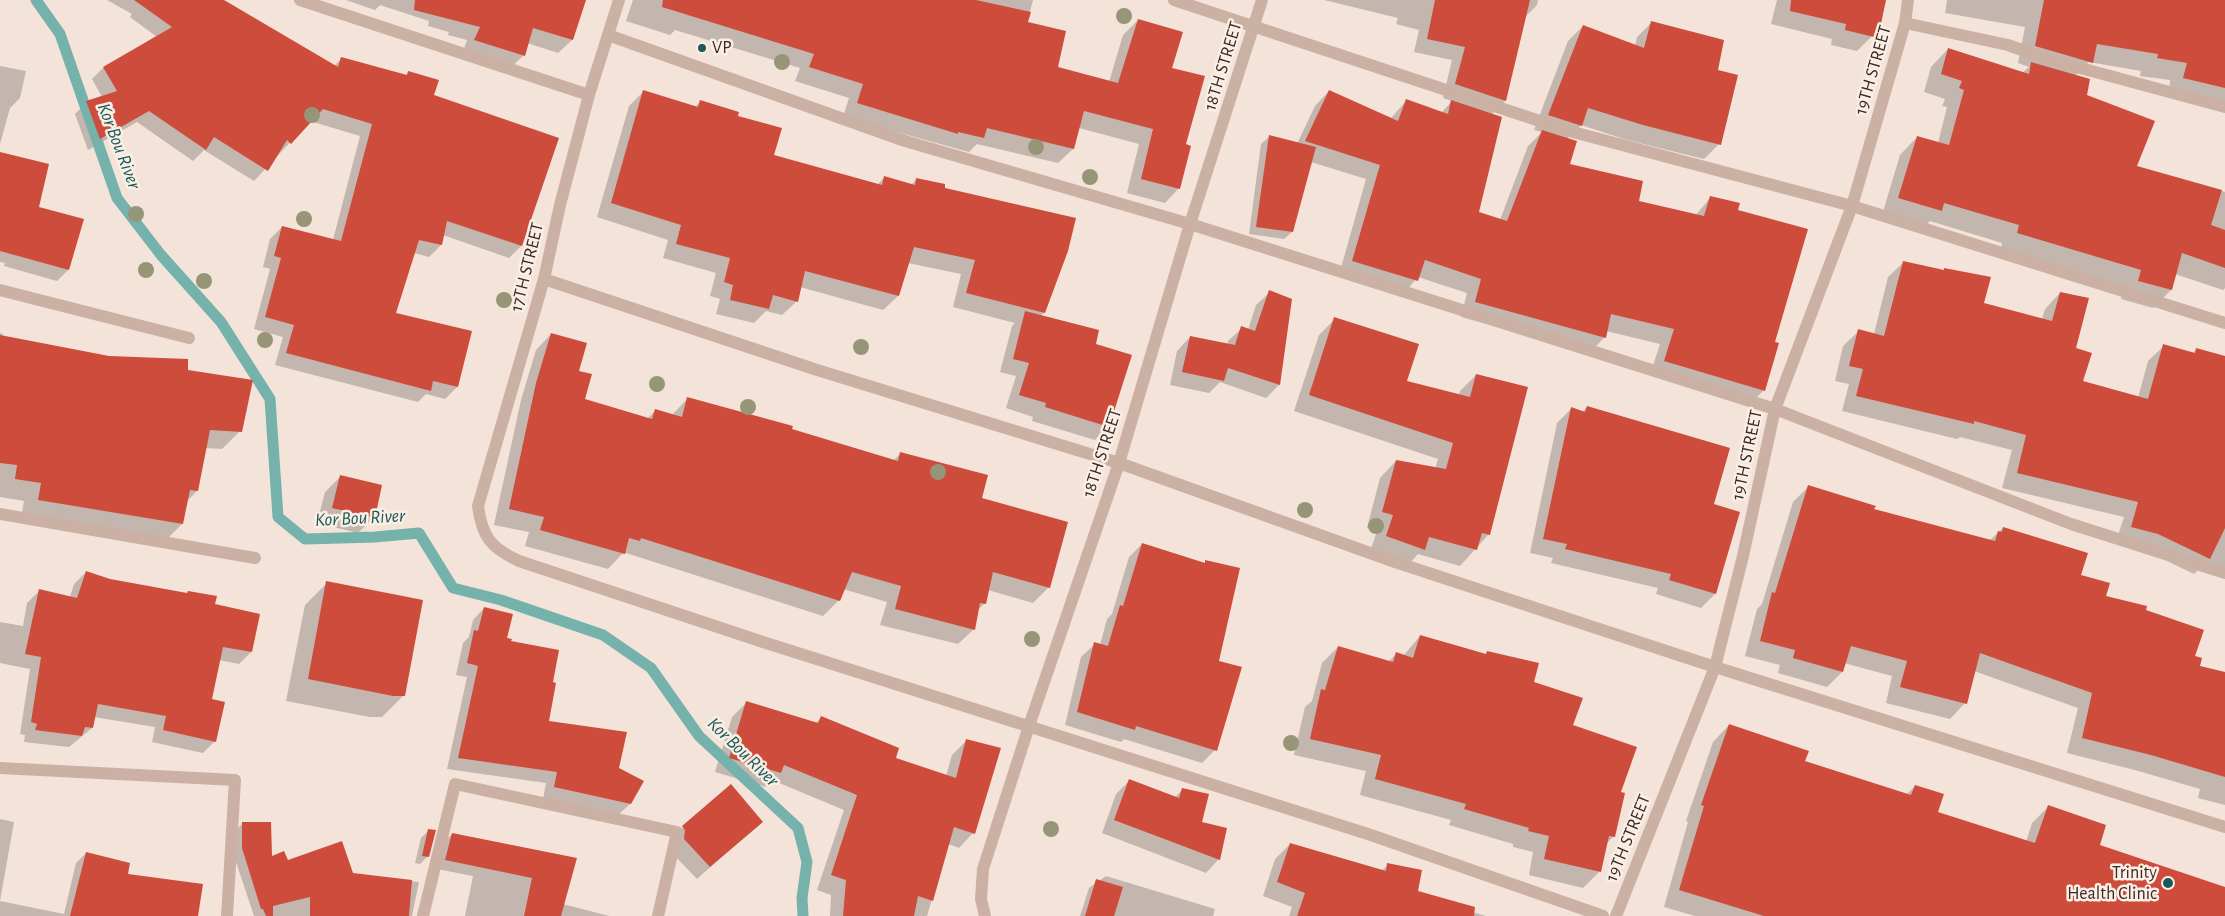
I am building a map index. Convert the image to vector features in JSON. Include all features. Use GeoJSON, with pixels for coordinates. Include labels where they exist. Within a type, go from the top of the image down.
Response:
{"type":"FeatureCollection","features":[{"type":"Feature","properties":{"kind":"street"},"geometry":{"type":"LineString","coordinates":[[300,0],[588,95]]}},
{"type":"Feature","properties":{"kind":"street","name":"17TH STREET"},"geometry":{"type":"LineString","coordinates":[[619,0],[588,95],[560,205],[544,279],[478,506],[480,524],[489,542],[502,553],[519,561],[763,642],[1028,726]]}},
{"type":"Feature","properties":{"kind":"street"},"geometry":{"type":"LineString","coordinates":[[1174,0],[1572,132],[1852,206],[2225,323]]}},
{"type":"Feature","properties":{"kind":"street","name":"18TH STREET"},"geometry":{"type":"LineString","coordinates":[[985,916],[981,899],[984,869],[1028,726],[1119,463],[1190,224],[1262,0]]}},
{"type":"Feature","properties":{"kind":"street","name":"19TH STREET"},"geometry":{"type":"LineString","coordinates":[[1616,916],[1715,667],[1743,556],[1774,408],[1852,206],[1905,23],[1908,0]]}},
{"type":"Feature","properties":{"kind":"street"},"geometry":{"type":"LineString","coordinates":[[1905,23],[2008,45],[2047,59],[2225,106]]}},
{"type":"Feature","properties":{"kind":"street"},"geometry":{"type":"LineString","coordinates":[[608,34],[905,141],[1190,224],[1774,408],[2071,524],[2225,573]]}},
{"type":"Feature","properties":{"kind":"street"},"geometry":{"type":"LineString","coordinates":[[544,279],[814,369],[1119,463],[1395,562],[1715,667],[2225,827]]}},
{"type":"Feature","properties":{"kind":"street"},"geometry":{"type":"LineString","coordinates":[[0,290],[189,338]]}},
{"type":"Feature","properties":{"kind":"street"},"geometry":{"type":"LineString","coordinates":[[0,514],[255,558]]}},
{"type":"Feature","properties":{"kind":"street"},"geometry":{"type":"LineString","coordinates":[[1028,726],[1371,835],[1603,916]]}},
{"type":"Feature","properties":{"kind":"street"},"geometry":{"type":"LineString","coordinates":[[0,768],[235,780],[226,916]]}},
{"type":"Feature","properties":{"kind":"street"},"geometry":{"type":"LineString","coordinates":[[423,916],[455,784],[677,832],[658,916]]}},
{"type":"Feature","properties":{"kind":"building"},"geometry":{"type":"Polygon","coordinates":[[[134,0],[224,0],[338,67],[341,57],[407,75],[408,71],[439,80],[434,95],[559,138],[522,246],[447,221],[442,245],[419,240],[396,313],[472,331],[458,387],[433,381],[431,391],[286,353],[294,325],[265,317],[281,258],[274,256],[282,226],[341,241],[372,124],[323,109],[291,144],[287,140],[268,171],[214,137],[206,150],[149,111],[100,139],[86,101],[117,91],[103,67],[172,27],[134,0]]]}},
{"type":"Feature","properties":{"kind":"building"},"geometry":{"type":"Polygon","coordinates":[[[415,0],[586,0],[573,40],[533,28],[525,56],[474,40],[480,27],[414,10],[415,0]]]}},
{"type":"Feature","properties":{"kind":"building"},"geometry":{"type":"Polygon","coordinates":[[[663,0],[976,0],[1031,12],[1028,22],[1066,31],[1058,67],[1118,83],[1138,19],[1183,32],[1172,68],[1205,76],[1186,144],[1191,146],[1180,189],[1141,179],[1153,129],[1084,111],[1074,149],[987,128],[984,138],[958,132],[958,134],[857,103],[863,84],[809,67],[814,54],[662,7],[663,0]]]}},
{"type":"Feature","properties":{"kind":"building"},"geometry":{"type":"Polygon","coordinates":[[[1435,0],[1530,0],[1506,101],[1455,84],[1465,47],[1427,39],[1435,0]]]}},
{"type":"Feature","properties":{"kind":"building"},"geometry":{"type":"Polygon","coordinates":[[[1791,0],[1886,0],[1878,38],[1845,30],[1846,24],[1790,11],[1791,0]]]}},
{"type":"Feature","properties":{"kind":"building"},"geometry":{"type":"Polygon","coordinates":[[[2044,0],[2225,0],[2225,88],[2183,78],[2187,63],[2157,58],[2158,54],[2097,44],[2093,63],[2035,46],[2044,0]]]}},
{"type":"Feature","properties":{"kind":"building"},"geometry":{"type":"Polygon","coordinates":[[[1651,21],[1724,40],[1718,70],[1738,75],[1721,145],[1643,125],[1588,108],[1582,126],[1548,115],[1583,25],[1644,48],[1651,21]]]}},
{"type":"Feature","properties":{"kind":"building"},"geometry":{"type":"Polygon","coordinates":[[[1948,48],[2029,74],[2031,62],[2090,79],[2087,95],[2155,121],[2137,166],[2222,190],[2211,225],[2225,230],[2225,268],[2182,253],[2172,290],[2138,281],[2141,270],[2017,233],[2019,225],[1944,203],[1942,211],[1898,198],[1917,136],[1949,145],[1964,90],[1959,88],[1962,81],[1941,74],[1948,48]]]}},
{"type":"Feature","properties":{"kind":"building"},"geometry":{"type":"Polygon","coordinates":[[[643,90],[698,107],[700,100],[739,112],[738,116],[782,128],[774,155],[882,185],[884,176],[915,185],[916,178],[945,184],[945,188],[1076,218],[1068,251],[1045,313],[966,293],[975,260],[914,247],[899,296],[805,271],[798,302],[773,295],[769,309],[730,300],[733,285],[724,282],[730,258],[676,244],[681,225],[611,203],[643,90]]]}},
{"type":"Feature","properties":{"kind":"building"},"geometry":{"type":"Polygon","coordinates":[[[1329,90],[1398,121],[1406,99],[1448,114],[1451,100],[1502,117],[1479,212],[1507,221],[1542,130],[1577,141],[1570,164],[1643,181],[1639,201],[1704,216],[1710,196],[1740,203],[1738,210],[1808,229],[1775,342],[1779,343],[1765,391],[1664,361],[1674,329],[1611,314],[1606,338],[1475,302],[1481,279],[1425,260],[1418,281],[1352,261],[1380,165],[1305,141],[1329,90]]]}},
{"type":"Feature","properties":{"kind":"building"},"geometry":{"type":"Polygon","coordinates":[[[1269,135],[1316,147],[1293,232],[1256,227],[1269,135]]]}},
{"type":"Feature","properties":{"kind":"building"},"geometry":{"type":"Polygon","coordinates":[[[0,152],[49,164],[39,207],[84,219],[69,270],[0,251],[0,152]]]}},
{"type":"Feature","properties":{"kind":"building"},"geometry":{"type":"Polygon","coordinates":[[[1903,261],[1944,270],[1944,268],[1991,277],[1984,303],[2052,321],[2060,292],[2089,298],[2076,348],[2092,353],[2083,381],[2148,399],[2163,344],[2195,353],[2196,348],[2225,356],[2225,528],[2210,559],[2158,534],[2131,527],[2138,502],[2017,473],[2026,435],[1974,421],[1974,424],[1856,396],[1863,369],[1849,366],[1858,329],[1884,336],[1903,261]]]}},
{"type":"Feature","properties":{"kind":"building"},"geometry":{"type":"Polygon","coordinates":[[[1269,290],[1292,299],[1280,385],[1228,368],[1224,381],[1182,372],[1190,336],[1235,345],[1241,326],[1255,331],[1269,290]]]}},
{"type":"Feature","properties":{"kind":"building"},"geometry":{"type":"Polygon","coordinates":[[[1025,311],[1099,330],[1096,344],[1132,355],[1109,427],[1045,407],[1046,403],[1019,395],[1029,363],[1013,359],[1025,311]]]}},
{"type":"Feature","properties":{"kind":"building"},"geometry":{"type":"Polygon","coordinates":[[[1334,317],[1419,344],[1407,381],[1470,397],[1476,374],[1528,387],[1490,535],[1482,533],[1477,550],[1429,537],[1425,550],[1386,536],[1393,515],[1382,512],[1396,460],[1446,469],[1453,443],[1309,395],[1334,317]]]}},
{"type":"Feature","properties":{"kind":"building"},"geometry":{"type":"Polygon","coordinates":[[[551,333],[587,343],[579,371],[592,374],[585,399],[652,419],[655,409],[682,417],[687,397],[793,426],[792,429],[898,461],[900,452],[988,475],[982,498],[1068,522],[1050,588],[993,572],[986,604],[980,603],[975,630],[895,609],[901,586],[852,572],[840,601],[641,538],[640,541],[629,538],[625,554],[540,530],[544,517],[509,509],[536,383],[551,333]]]}},
{"type":"Feature","properties":{"kind":"building"},"geometry":{"type":"Polygon","coordinates":[[[0,335],[109,356],[188,359],[188,370],[253,380],[242,432],[210,430],[198,491],[190,490],[183,524],[38,500],[41,483],[15,479],[17,465],[0,463],[0,335]]]}},
{"type":"Feature","properties":{"kind":"building"},"geometry":{"type":"Polygon","coordinates":[[[1587,406],[1730,448],[1714,504],[1740,512],[1716,594],[1669,580],[1671,574],[1565,549],[1567,544],[1543,539],[1571,407],[1585,412],[1587,406]]]}},
{"type":"Feature","properties":{"kind":"building"},"geometry":{"type":"Polygon","coordinates":[[[340,475],[382,485],[375,518],[332,508],[340,475]]]}},
{"type":"Feature","properties":{"kind":"building"},"geometry":{"type":"Polygon","coordinates":[[[1808,485],[1876,506],[1874,509],[1995,541],[1998,531],[2002,532],[2003,527],[2088,553],[2081,575],[2110,583],[2106,596],[2147,606],[2146,610],[2204,630],[2195,656],[2202,658],[2200,666],[2225,672],[2225,777],[2151,755],[2082,738],[2092,693],[1980,653],[1967,704],[1900,687],[1907,661],[1851,646],[1843,672],[1793,658],[1795,650],[1760,641],[1772,592],[1775,593],[1808,485]]]}},
{"type":"Feature","properties":{"kind":"building"},"geometry":{"type":"Polygon","coordinates":[[[1142,543],[1205,563],[1205,560],[1240,568],[1219,661],[1242,667],[1217,751],[1136,726],[1135,730],[1077,712],[1094,642],[1108,646],[1120,605],[1123,606],[1142,543]]]}},
{"type":"Feature","properties":{"kind":"building"},"geometry":{"type":"Polygon","coordinates":[[[86,571],[110,579],[187,593],[188,591],[217,596],[215,604],[260,614],[252,652],[223,647],[212,699],[225,702],[216,742],[163,730],[166,716],[98,704],[93,728],[85,727],[82,736],[35,730],[37,724],[31,722],[41,657],[25,654],[39,589],[77,598],[86,571]]]}},
{"type":"Feature","properties":{"kind":"building"},"geometry":{"type":"Polygon","coordinates":[[[326,581],[423,600],[405,696],[393,696],[308,679],[326,581]]]}},
{"type":"Feature","properties":{"kind":"building"},"geometry":{"type":"Polygon","coordinates":[[[484,607],[513,614],[507,638],[512,639],[511,641],[559,650],[553,682],[556,683],[549,721],[627,732],[619,768],[644,781],[631,804],[554,787],[557,772],[458,758],[478,666],[467,663],[474,630],[478,631],[484,607]]]}},
{"type":"Feature","properties":{"kind":"building"},"geometry":{"type":"Polygon","coordinates":[[[1420,635],[1486,654],[1487,651],[1539,663],[1534,682],[1583,698],[1573,725],[1637,747],[1621,792],[1625,793],[1615,837],[1609,836],[1601,872],[1544,859],[1549,836],[1528,831],[1529,828],[1464,809],[1466,804],[1375,779],[1381,755],[1310,739],[1321,689],[1325,690],[1338,646],[1393,662],[1396,652],[1413,658],[1420,635]]]}},
{"type":"Feature","properties":{"kind":"building"},"geometry":{"type":"Polygon","coordinates":[[[746,701],[818,723],[821,716],[899,748],[896,758],[956,778],[966,739],[1001,748],[975,834],[954,827],[933,901],[918,896],[914,916],[843,916],[846,880],[831,875],[857,795],[784,765],[781,773],[729,758],[746,701]]]}},
{"type":"Feature","properties":{"kind":"building"},"geometry":{"type":"Polygon","coordinates":[[[1729,724],[1809,751],[1805,761],[1911,795],[1915,785],[1944,794],[1938,812],[2035,843],[2048,805],[2106,825],[2100,845],[2225,887],[2225,916],[1764,916],[1679,890],[1704,806],[1701,805],[1729,724]]]}},
{"type":"Feature","properties":{"kind":"building"},"geometry":{"type":"Polygon","coordinates":[[[1129,779],[1179,798],[1182,788],[1209,794],[1202,822],[1227,828],[1220,860],[1114,820],[1129,779]]]}},
{"type":"Feature","properties":{"kind":"building"},"geometry":{"type":"Polygon","coordinates":[[[731,784],[763,822],[710,867],[684,839],[685,830],[682,826],[731,784]]]}},
{"type":"Feature","properties":{"kind":"building"},"geometry":{"type":"Polygon","coordinates":[[[242,822],[271,822],[272,856],[284,851],[288,860],[342,841],[353,873],[412,880],[409,916],[310,916],[310,897],[273,906],[273,916],[266,916],[263,909],[261,909],[242,848],[242,822]]]}},
{"type":"Feature","properties":{"kind":"building"},"geometry":{"type":"Polygon","coordinates":[[[428,829],[436,830],[429,857],[422,856],[428,829]]]}},
{"type":"Feature","properties":{"kind":"building"},"geometry":{"type":"Polygon","coordinates":[[[452,833],[577,858],[561,916],[524,916],[532,878],[445,860],[452,833]]]}},
{"type":"Feature","properties":{"kind":"building"},"geometry":{"type":"Polygon","coordinates":[[[1290,843],[1386,871],[1387,863],[1422,870],[1418,891],[1475,907],[1474,916],[1297,916],[1305,893],[1277,882],[1290,843]]]}},
{"type":"Feature","properties":{"kind":"building"},"geometry":{"type":"Polygon","coordinates":[[[86,852],[130,863],[128,874],[203,884],[198,916],[70,916],[86,852]]]}},
{"type":"Feature","properties":{"kind":"building"},"geometry":{"type":"Polygon","coordinates":[[[1096,879],[1123,887],[1114,916],[1085,916],[1096,879]]]}},
{"type":"Feature","properties":{"kind":"waterway","name":"Kor Bou River"},"geometry":{"type":"LineString","coordinates":[[36,0],[60,34],[117,198],[161,255],[221,322],[270,399],[278,517],[305,539],[375,537],[419,533],[453,588],[501,600],[603,635],[651,668],[699,736],[798,828],[807,862],[802,898],[803,916]]}},
{"type":"Feature","properties":{"kind":"place","name":"VP"},"geometry":{"type":"Point","coordinates":[702,48]}},
{"type":"Feature","properties":{"kind":"place","name":"Trinity Health Clinic"},"geometry":{"type":"Point","coordinates":[2168,883]}}]}
